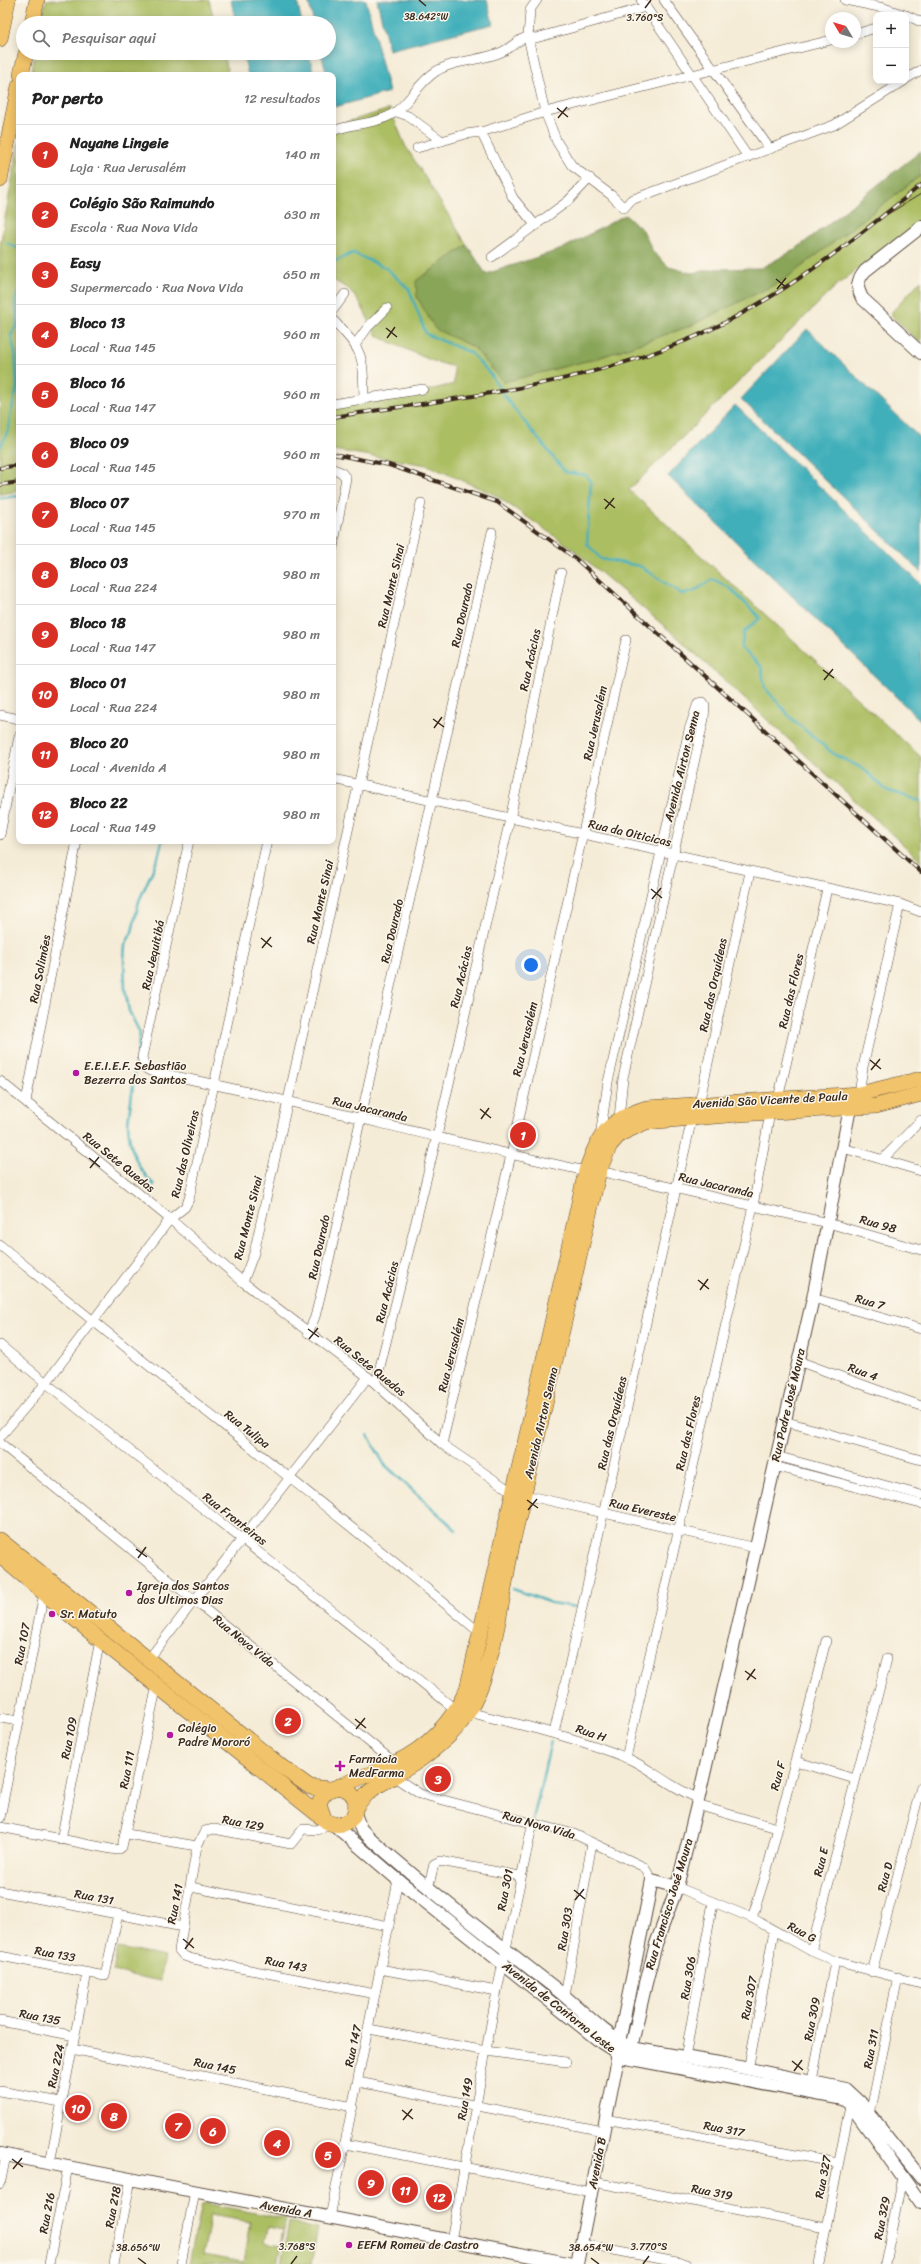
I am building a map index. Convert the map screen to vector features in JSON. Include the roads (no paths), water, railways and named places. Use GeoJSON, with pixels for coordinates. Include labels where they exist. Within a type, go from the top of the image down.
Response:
{"type":"FeatureCollection","features":[{"type":"Feature","properties":{"kind":"main road"},"geometry":{"type":"LineString","coordinates":[[0,39],[8,0]]}},
{"type":"Feature","properties":{"kind":"main road"},"geometry":{"type":"LineString","coordinates":[[33,16],[36,0]]}},
{"type":"Feature","properties":{"kind":"main road"},"geometry":{"type":"LineString","coordinates":[[22,72],[24,60]]}},
{"type":"Feature","properties":{"kind":"main road"},"geometry":{"type":"LineString","coordinates":[[0,180],[16,101]]}},
{"type":"Feature","properties":{"kind":"main road","name":"Avenida São Vicente de Paula"},"geometry":{"type":"LineString","coordinates":[[620,1134],[646,1122],[692,1118],[778,1099],[859,1094],[921,1079]]}},
{"type":"Feature","properties":{"kind":"main road","name":"Avenida São Vicente de Paula"},"geometry":{"type":"LineString","coordinates":[[619,1118],[647,1108],[699,1104],[770,1113],[876,1106],[921,1094]]}},
{"type":"Feature","properties":{"kind":"main road","name":"Avenida Airton Senna"},"geometry":{"type":"LineString","coordinates":[[332,1788],[394,1770],[434,1750],[449,1736],[485,1670],[519,1494],[600,1136],[619,1118]]}},
{"type":"Feature","properties":{"kind":"main road","name":"Avenida Airton Senna"},"geometry":{"type":"LineString","coordinates":[[592,1171],[620,1134]]}},
{"type":"Feature","properties":{"kind":"main road","name":"Avenida Airton Senna"},"geometry":{"type":"LineString","coordinates":[[462,1712],[479,1632],[519,1494]]}},
{"type":"Feature","properties":{"kind":"main road"},"geometry":{"type":"LineString","coordinates":[[0,1540],[300,1781],[310,1787],[332,1788],[347,1790],[352,1794],[356,1810],[346,1823],[329,1822],[319,1804],[321,1799],[332,1788]]}},
{"type":"Feature","properties":{"kind":"main road","name":"Avenida de Contorno Leste"},"geometry":{"type":"LineString","coordinates":[[0,1556],[100,1640],[329,1822]]}},
{"type":"Feature","properties":{"kind":"main road","name":"Avenida Airton Senna"},"geometry":{"type":"LineString","coordinates":[[356,1810],[366,1792],[394,1770]]}},
{"type":"Feature","properties":{"kind":"street"},"geometry":{"type":"LineString","coordinates":[[536,0],[530,10],[528,37],[545,112],[564,156],[580,172],[590,178],[624,208],[631,200],[834,125],[899,84]]}},
{"type":"Feature","properties":{"kind":"street"},"geometry":{"type":"LineString","coordinates":[[664,0],[770,149]]}},
{"type":"Feature","properties":{"kind":"street"},"geometry":{"type":"LineString","coordinates":[[845,0],[884,8],[912,18]]}},
{"type":"Feature","properties":{"kind":"street"},"geometry":{"type":"LineString","coordinates":[[336,130],[348,124],[365,124],[396,112],[421,83],[436,71],[452,64],[493,56],[506,51],[520,38],[536,38],[643,4],[748,157]]}},
{"type":"Feature","properties":{"kind":"street"},"geometry":{"type":"LineString","coordinates":[[861,32],[873,29]]}},
{"type":"Feature","properties":{"kind":"street"},"geometry":{"type":"LineString","coordinates":[[417,148],[481,132],[545,112],[825,41]]}},
{"type":"Feature","properties":{"kind":"street"},"geometry":{"type":"LineString","coordinates":[[909,78],[921,70]]}},
{"type":"Feature","properties":{"kind":"street"},"geometry":{"type":"LineString","coordinates":[[396,112],[408,116],[442,141]]}},
{"type":"Feature","properties":{"kind":"street"},"geometry":{"type":"LineString","coordinates":[[481,132],[513,198],[536,226]]}},
{"type":"Feature","properties":{"kind":"street"},"geometry":{"type":"LineString","coordinates":[[492,257],[568,201],[590,178]]}},
{"type":"Feature","properties":{"kind":"street"},"geometry":{"type":"LineString","coordinates":[[921,227],[865,271],[858,280],[857,288],[862,298],[921,354]]}},
{"type":"Feature","properties":{"kind":"street"},"geometry":{"type":"LineString","coordinates":[[336,306],[345,294]]}},
{"type":"Feature","properties":{"kind":"street"},"geometry":{"type":"LineString","coordinates":[[355,345],[368,327],[387,308]]}},
{"type":"Feature","properties":{"kind":"street"},"geometry":{"type":"LineString","coordinates":[[336,323],[355,345],[362,357],[364,398]]}},
{"type":"Feature","properties":{"kind":"street"},"geometry":{"type":"LineString","coordinates":[[336,403],[423,389]]}},
{"type":"Feature","properties":{"kind":"street"},"geometry":{"type":"LineString","coordinates":[[336,470],[341,472],[346,478],[336,532]]}},
{"type":"Feature","properties":{"kind":"street","name":"Rua Monte Sinai"},"geometry":{"type":"LineString","coordinates":[[244,1282],[254,1253],[421,503]]}},
{"type":"Feature","properties":{"kind":"street","name":"Rua Dourado"},"geometry":{"type":"LineString","coordinates":[[308,1333],[315,1317],[330,1260],[343,1192],[361,1120],[434,801],[492,532]]}},
{"type":"Feature","properties":{"kind":"street","name":"Rua Acácias"},"geometry":{"type":"LineString","coordinates":[[376,1383],[437,1136],[510,819],[561,573]]}},
{"type":"Feature","properties":{"kind":"street","name":"Rua Jerusalém"},"geometry":{"type":"LineString","coordinates":[[442,1444],[511,1155],[626,640]]}},
{"type":"Feature","properties":{"kind":"street","name":"Avenida Airton Senna"},"geometry":{"type":"LineString","coordinates":[[600,1136],[608,1082],[634,976],[689,730],[695,708],[698,704],[703,702],[705,705],[704,719],[644,979],[623,1078],[619,1118]]}},
{"type":"Feature","properties":{"kind":"street"},"geometry":{"type":"LineString","coordinates":[[0,715],[16,718]]}},
{"type":"Feature","properties":{"kind":"street"},"geometry":{"type":"LineString","coordinates":[[0,835],[16,752]]}},
{"type":"Feature","properties":{"kind":"street","name":"Rua da Oiticicas"},"geometry":{"type":"LineString","coordinates":[[336,780],[900,904],[921,912]]}},
{"type":"Feature","properties":{"kind":"street","name":"Rua Solimões"},"geometry":{"type":"LineString","coordinates":[[26,1101],[76,844]]}},
{"type":"Feature","properties":{"kind":"street","name":"Rua Jequitibá"},"geometry":{"type":"LineString","coordinates":[[150,1071],[144,1065],[142,1057],[188,844]]}},
{"type":"Feature","properties":{"kind":"street","name":"Rua das Oliveiras"},"geometry":{"type":"LineString","coordinates":[[0,1437],[46,1383],[170,1219],[185,1207],[189,1199],[213,1084],[267,844]]}},
{"type":"Feature","properties":{"kind":"street","name":"Rua das Orquídeas"},"geometry":{"type":"LineString","coordinates":[[699,1104],[750,872]]}},
{"type":"Feature","properties":{"kind":"street","name":"Rua das Flores"},"geometry":{"type":"LineString","coordinates":[[778,1099],[827,889]]}},
{"type":"Feature","properties":{"kind":"street"},"geometry":{"type":"LineString","coordinates":[[859,1094],[863,1067],[900,904]]}},
{"type":"Feature","properties":{"kind":"street"},"geometry":{"type":"LineString","coordinates":[[634,976],[644,979]]}},
{"type":"Feature","properties":{"kind":"street","name":"Rua Jacaranda"},"geometry":{"type":"LineString","coordinates":[[150,1071],[213,1084],[361,1120],[437,1136],[511,1155],[677,1188],[828,1223]]}},
{"type":"Feature","properties":{"kind":"street","name":"Rua Sete Quedas"},"geometry":{"type":"LineString","coordinates":[[0,1081],[170,1219],[244,1282],[308,1333],[376,1383],[442,1444],[519,1494]]}},
{"type":"Feature","properties":{"kind":"street","name":"Rua Padre José Moura"},"geometry":{"type":"LineString","coordinates":[[720,1702],[813,1298],[850,1108]]}},
{"type":"Feature","properties":{"kind":"street","name":"Rua das Flores"},"geometry":{"type":"LineString","coordinates":[[626,1758],[752,1206],[770,1113]]}},
{"type":"Feature","properties":{"kind":"street","name":"Rua das Orquídeas"},"geometry":{"type":"LineString","coordinates":[[554,1733],[692,1118]]}},
{"type":"Feature","properties":{"kind":"street"},"geometry":{"type":"LineString","coordinates":[[882,1160],[921,1120]]}},
{"type":"Feature","properties":{"kind":"street"},"geometry":{"type":"LineString","coordinates":[[843,1148],[921,1171]]}},
{"type":"Feature","properties":{"kind":"street","name":"Rua 98"},"geometry":{"type":"LineString","coordinates":[[828,1223],[921,1250]]}},
{"type":"Feature","properties":{"kind":"street","name":"Rua Tulipa"},"geometry":{"type":"LineString","coordinates":[[0,1245],[92,1321],[387,1555],[479,1632]]}},
{"type":"Feature","properties":{"kind":"street","name":"Rua 7"},"geometry":{"type":"LineString","coordinates":[[813,1298],[921,1329]]}},
{"type":"Feature","properties":{"kind":"street","name":"Rua Fronteiras"},"geometry":{"type":"LineString","coordinates":[[0,1345],[242,1540],[462,1712]]}},
{"type":"Feature","properties":{"kind":"street","name":"Rua 4"},"geometry":{"type":"LineString","coordinates":[[798,1361],[921,1406]]}},
{"type":"Feature","properties":{"kind":"street"},"geometry":{"type":"LineString","coordinates":[[148,1660],[368,1377]]}},
{"type":"Feature","properties":{"kind":"street"},"geometry":{"type":"LineString","coordinates":[[784,1420],[921,1460]]}},
{"type":"Feature","properties":{"kind":"street","name":"Rua Nova Vida"},"geometry":{"type":"LineString","coordinates":[[0,1443],[194,1601],[394,1770],[420,1794],[533,1822],[574,1834],[644,1867],[652,1880]]}},
{"type":"Feature","properties":{"kind":"street"},"geometry":{"type":"LineString","coordinates":[[775,1461],[840,1473],[921,1495]]}},
{"type":"Feature","properties":{"kind":"street"},"geometry":{"type":"LineString","coordinates":[[775,1461],[837,1484],[921,1504]]}},
{"type":"Feature","properties":{"kind":"street"},"geometry":{"type":"LineString","coordinates":[[837,1484],[840,1473]]}},
{"type":"Feature","properties":{"kind":"street"},"geometry":{"type":"LineString","coordinates":[[895,1499],[898,1489]]}},
{"type":"Feature","properties":{"kind":"street","name":"Rua Evereste"},"geometry":{"type":"LineString","coordinates":[[519,1494],[756,1548]]}},
{"type":"Feature","properties":{"kind":"street","name":"Rua 107"},"geometry":{"type":"LineString","coordinates":[[0,1818],[4,1786],[19,1721],[44,1593]]}},
{"type":"Feature","properties":{"kind":"street","name":"Rua 109"},"geometry":{"type":"LineString","coordinates":[[61,1840],[100,1640]]}},
{"type":"Feature","properties":{"kind":"street","name":"Rua F"},"geometry":{"type":"LineString","coordinates":[[752,1918],[795,1762],[826,1640]]}},
{"type":"Feature","properties":{"kind":"street","name":"Rua E"},"geometry":{"type":"LineString","coordinates":[[811,1951],[887,1659]]}},
{"type":"Feature","properties":{"kind":"street","name":"Rua 111"},"geometry":{"type":"LineString","coordinates":[[61,1840],[118,1850],[122,1848],[127,1834],[157,1685]]}},
{"type":"Feature","properties":{"kind":"street","name":"Rua Francisco José Moura"},"geometry":{"type":"LineString","coordinates":[[622,2053],[656,1944],[677,1887],[698,1802],[720,1702]]}},
{"type":"Feature","properties":{"kind":"street","name":"Rua H"},"geometry":{"type":"LineString","coordinates":[[462,1712],[554,1733],[626,1758],[698,1802],[776,1828]]}},
{"type":"Feature","properties":{"kind":"street"},"geometry":{"type":"LineString","coordinates":[[0,1718],[19,1721]]}},
{"type":"Feature","properties":{"kind":"street"},"geometry":{"type":"LineString","coordinates":[[795,1762],[855,1779]]}},
{"type":"Feature","properties":{"kind":"street","name":"Rua D"},"geometry":{"type":"LineString","coordinates":[[872,1972],[921,1787]]}},
{"type":"Feature","properties":{"kind":"street","name":"Avenida de Contorno Leste"},"geometry":{"type":"LineString","coordinates":[[356,1810],[361,1828],[370,1838],[428,1889],[566,1996],[622,2053],[685,2058],[839,2087],[851,2099],[866,2119],[902,2177],[921,2203]]}},
{"type":"Feature","properties":{"kind":"street","name":"Rua 129"},"geometry":{"type":"LineString","coordinates":[[197,1846],[205,1831],[214,1830],[291,1844],[300,1830],[321,1829],[329,1822]]}},
{"type":"Feature","properties":{"kind":"street","name":"Avenida de Contorno Leste"},"geometry":{"type":"LineString","coordinates":[[329,1822],[398,1880],[503,1963],[622,2053],[842,2099],[851,2099]]}},
{"type":"Feature","properties":{"kind":"street","name":"Rua 301"},"geometry":{"type":"LineString","coordinates":[[503,1963],[520,1876],[533,1822]]}},
{"type":"Feature","properties":{"kind":"street"},"geometry":{"type":"LineString","coordinates":[[0,1827],[61,1840]]}},
{"type":"Feature","properties":{"kind":"street"},"geometry":{"type":"LineString","coordinates":[[127,1834],[197,1846]]}},
{"type":"Feature","properties":{"kind":"street","name":"Rua 303"},"geometry":{"type":"LineString","coordinates":[[566,1996],[592,1843]]}},
{"type":"Feature","properties":{"kind":"street","name":"Rua 141"},"geometry":{"type":"LineString","coordinates":[[192,1959],[184,1956],[180,1950],[197,1846]]}},
{"type":"Feature","properties":{"kind":"street"},"geometry":{"type":"LineString","coordinates":[[428,1889],[434,1864],[440,1861],[520,1876]]}},
{"type":"Feature","properties":{"kind":"street","name":"Rua 147"},"geometry":{"type":"LineString","coordinates":[[330,2217],[346,2144],[398,1880]]}},
{"type":"Feature","properties":{"kind":"street"},"geometry":{"type":"LineString","coordinates":[[652,1880],[677,1887]]}},
{"type":"Feature","properties":{"kind":"street","name":"Rua Francisco José Moura"},"geometry":{"type":"LineString","coordinates":[[622,2053],[652,1880]]}},
{"type":"Feature","properties":{"kind":"street"},"geometry":{"type":"LineString","coordinates":[[191,1887],[389,1926]]}},
{"type":"Feature","properties":{"kind":"street","name":"Rua G"},"geometry":{"type":"LineString","coordinates":[[677,1887],[752,1918],[811,1951],[835,1961],[921,1984]]}},
{"type":"Feature","properties":{"kind":"street","name":"Rua 131"},"geometry":{"type":"LineString","coordinates":[[0,1891],[183,1927]]}},
{"type":"Feature","properties":{"kind":"street","name":"Rua 306"},"geometry":{"type":"LineString","coordinates":[[685,2058],[713,1902]]}},
{"type":"Feature","properties":{"kind":"street","name":"Rua 133"},"geometry":{"type":"LineString","coordinates":[[0,1956],[105,1976],[118,1914]]}},
{"type":"Feature","properties":{"kind":"street","name":"Rua 307"},"geometry":{"type":"LineString","coordinates":[[748,2070],[774,1931]]}},
{"type":"Feature","properties":{"kind":"street","name":"Rua 143"},"geometry":{"type":"LineString","coordinates":[[192,1959],[375,1994]]}},
{"type":"Feature","properties":{"kind":"street","name":"Rua 309"},"geometry":{"type":"LineString","coordinates":[[812,2081],[835,1961]]}},
{"type":"Feature","properties":{"kind":"street","name":"Rua 149"},"geometry":{"type":"LineString","coordinates":[[451,2240],[503,1963]]}},
{"type":"Feature","properties":{"kind":"street"},"geometry":{"type":"LineString","coordinates":[[380,1969],[497,1991]]}},
{"type":"Feature","properties":{"kind":"street","name":"Rua 224"},"geometry":{"type":"LineString","coordinates":[[50,2163],[87,1973]]}},
{"type":"Feature","properties":{"kind":"street","name":"Rua 311"},"geometry":{"type":"LineString","coordinates":[[866,2119],[898,1978]]}},
{"type":"Feature","properties":{"kind":"street","name":"Rua 135"},"geometry":{"type":"LineString","coordinates":[[0,2021],[75,2036]]}},
{"type":"Feature","properties":{"kind":"street"},"geometry":{"type":"LineString","coordinates":[[369,2029],[486,2051],[566,2062]]}},
{"type":"Feature","properties":{"kind":"street","name":"Rua 145"},"geometry":{"type":"LineString","coordinates":[[72,2049],[353,2107]]}},
{"type":"Feature","properties":{"kind":"street","name":"Avenida B"},"geometry":{"type":"LineString","coordinates":[[577,2264],[603,2132],[622,2053]]}},
{"type":"Feature","properties":{"kind":"street"},"geometry":{"type":"LineString","coordinates":[[358,2082],[603,2132]]}},
{"type":"Feature","properties":{"kind":"street"},"geometry":{"type":"LineString","coordinates":[[0,2091],[61,2102]]}},
{"type":"Feature","properties":{"kind":"street","name":"Rua 327"},"geometry":{"type":"LineString","coordinates":[[819,2264],[851,2099]]}},
{"type":"Feature","properties":{"kind":"street","name":"Rua 317"},"geometry":{"type":"LineString","coordinates":[[606,2119],[838,2163]]}},
{"type":"Feature","properties":{"kind":"street","name":"Avenida de Contorno Leste"},"geometry":{"type":"LineString","coordinates":[[866,2119],[921,2177]]}},
{"type":"Feature","properties":{"kind":"street","name":"Rua 319"},"geometry":{"type":"LineString","coordinates":[[346,2144],[464,2167],[826,2227]]}},
{"type":"Feature","properties":{"kind":"street"},"geometry":{"type":"LineString","coordinates":[[0,2185],[3,2154]]}},
{"type":"Feature","properties":{"kind":"street","name":"Avenida A"},"geometry":{"type":"LineString","coordinates":[[3,2154],[573,2264]]}},
{"type":"Feature","properties":{"kind":"street","name":"Rua 216"},"geometry":{"type":"LineString","coordinates":[[49,2264],[68,2167]]}},
{"type":"Feature","properties":{"kind":"street","name":"Rua 329"},"geometry":{"type":"LineString","coordinates":[[885,2264],[902,2177]]}},
{"type":"Feature","properties":{"kind":"street","name":"Rua 218"},"geometry":{"type":"LineString","coordinates":[[114,2264],[130,2179]]}},
{"type":"Feature","properties":{"kind":"street"},"geometry":{"type":"LineString","coordinates":[[181,2264],[195,2191]]}},
{"type":"Feature","properties":{"kind":"street"},"geometry":{"type":"LineString","coordinates":[[582,2244],[687,2264]]}},
{"type":"Feature","properties":{"kind":"water"},"geometry":{"type":"Polygon","coordinates":[[[231,0],[297,0],[300,16],[234,16],[231,0]]]}},
{"type":"Feature","properties":{"kind":"water"},"geometry":{"type":"Polygon","coordinates":[[[308,0],[366,0],[389,92],[336,107],[336,72],[326,72],[323,60],[336,60],[336,16],[312,16],[308,0]]]}},
{"type":"Feature","properties":{"kind":"water"},"geometry":{"type":"Polygon","coordinates":[[[377,0],[487,0],[493,24],[389,50],[377,0]]]}},
{"type":"Feature","properties":{"kind":"water"},"geometry":{"type":"Polygon","coordinates":[[[245,60],[311,60],[313,72],[247,72],[245,60]]]}},
{"type":"Feature","properties":{"kind":"water"},"geometry":{"type":"Polygon","coordinates":[[[807,329],[921,439],[921,572],[741,399],[807,329]]]}},
{"type":"Feature","properties":{"kind":"water"},"geometry":{"type":"Polygon","coordinates":[[[735,405],[921,584],[921,721],[668,476],[735,405]]]}},
{"type":"Feature","properties":{"kind":"waterway"},"geometry":{"type":"LineString","coordinates":[[7,243],[16,248]]}},
{"type":"Feature","properties":{"kind":"waterway"},"geometry":{"type":"LineString","coordinates":[[336,261],[353,253],[386,268],[409,289],[426,334],[471,353],[491,375],[508,401],[565,472],[586,475],[591,481],[587,544],[601,559],[640,566],[682,594],[693,592],[713,579],[731,589],[760,618],[744,632],[741,648],[761,666],[765,688],[792,719],[835,755],[864,769],[886,790],[921,801]]}},
{"type":"Feature","properties":{"kind":"waterway"},"geometry":{"type":"LineString","coordinates":[[16,300],[16,308]]}},
{"type":"Feature","properties":{"kind":"waterway"},"geometry":{"type":"LineString","coordinates":[[16,326],[11,335],[15,352],[16,370]]}},
{"type":"Feature","properties":{"kind":"waterway"},"geometry":{"type":"LineString","coordinates":[[0,448],[9,428],[16,391]]}},
{"type":"Feature","properties":{"kind":"waterway"},"geometry":{"type":"LineString","coordinates":[[0,498],[16,496]]}},
{"type":"Feature","properties":{"kind":"waterway"},"geometry":{"type":"LineString","coordinates":[[154,1185],[138,1164],[130,1141],[128,1123],[140,1033],[129,1011],[125,989],[124,959],[125,945],[132,932],[139,901],[158,858],[161,844]]}},
{"type":"Feature","properties":{"kind":"waterway"},"geometry":{"type":"LineString","coordinates":[[368,1435],[384,1464],[456,1530]]}},
{"type":"Feature","properties":{"kind":"waterway"},"geometry":{"type":"LineString","coordinates":[[513,1589],[551,1603],[576,1607]]}},
{"type":"Feature","properties":{"kind":"waterway"},"geometry":{"type":"LineString","coordinates":[[533,1820],[551,1741]]}},
{"type":"Feature","properties":{"kind":"tram line"},"geometry":{"type":"LineString","coordinates":[[878,220],[921,194]]}},
{"type":"Feature","properties":{"kind":"railway"},"geometry":{"type":"LineString","coordinates":[[336,417],[535,385],[585,374],[634,360],[681,342],[728,321],[780,291],[852,240],[921,185]]}},
{"type":"Feature","properties":{"kind":"railway"},"geometry":{"type":"LineString","coordinates":[[336,455],[389,465],[497,502],[575,558],[921,872]]}},
{"type":"Feature","properties":{"kind":"railway"},"geometry":{"type":"LineString","coordinates":[[0,468],[16,465]]}},
{"type":"Feature","properties":{"kind":"railway"},"geometry":{"type":"LineString","coordinates":[[0,485],[16,482]]}},
{"type":"Feature","properties":{"kind":"place","name":"E.E.I.E.F. Sebastião Bezerra dos Santos"},"geometry":{"type":"Point","coordinates":[76,1073]}},
{"type":"Feature","properties":{"kind":"place","name":"Nayane Lingeie"},"geometry":{"type":"Point","coordinates":[523,1135]}},
{"type":"Feature","properties":{"kind":"place","name":"Igreja dos Santos dos Ultimos Dias"},"geometry":{"type":"Point","coordinates":[129,1593]}},
{"type":"Feature","properties":{"kind":"place","name":"Sr. Matuto"},"geometry":{"type":"Point","coordinates":[52,1614]}},
{"type":"Feature","properties":{"kind":"place","name":"Colégio São Raimundo"},"geometry":{"type":"Point","coordinates":[288,1721]}},
{"type":"Feature","properties":{"kind":"place","name":"Colégio Padre Mororó"},"geometry":{"type":"Point","coordinates":[170,1735]}},
{"type":"Feature","properties":{"kind":"place","name":"Farmácia MedFarma"},"geometry":{"type":"Point","coordinates":[340,1766]}},
{"type":"Feature","properties":{"kind":"place","name":"Easy"},"geometry":{"type":"Point","coordinates":[438,1779]}},
{"type":"Feature","properties":{"kind":"place","name":"Bloco 01"},"geometry":{"type":"Point","coordinates":[78,2108]}},
{"type":"Feature","properties":{"kind":"place","name":"Bloco 03"},"geometry":{"type":"Point","coordinates":[114,2116]}},
{"type":"Feature","properties":{"kind":"place","name":"Bloco 07"},"geometry":{"type":"Point","coordinates":[178,2126]}},
{"type":"Feature","properties":{"kind":"place","name":"Bloco 09"},"geometry":{"type":"Point","coordinates":[213,2131]}},
{"type":"Feature","properties":{"kind":"place","name":"Bloco 13"},"geometry":{"type":"Point","coordinates":[277,2143]}},
{"type":"Feature","properties":{"kind":"place","name":"Bloco 16"},"geometry":{"type":"Point","coordinates":[328,2155]}},
{"type":"Feature","properties":{"kind":"place","name":"Bloco 18"},"geometry":{"type":"Point","coordinates":[371,2183]}},
{"type":"Feature","properties":{"kind":"place","name":"Bloco 20"},"geometry":{"type":"Point","coordinates":[405,2190]}},
{"type":"Feature","properties":{"kind":"place","name":"Bloco 22"},"geometry":{"type":"Point","coordinates":[439,2197]}},
{"type":"Feature","properties":{"kind":"place","name":"EEFM Romeu de Castro"},"geometry":{"type":"Point","coordinates":[349,2245]}}]}
